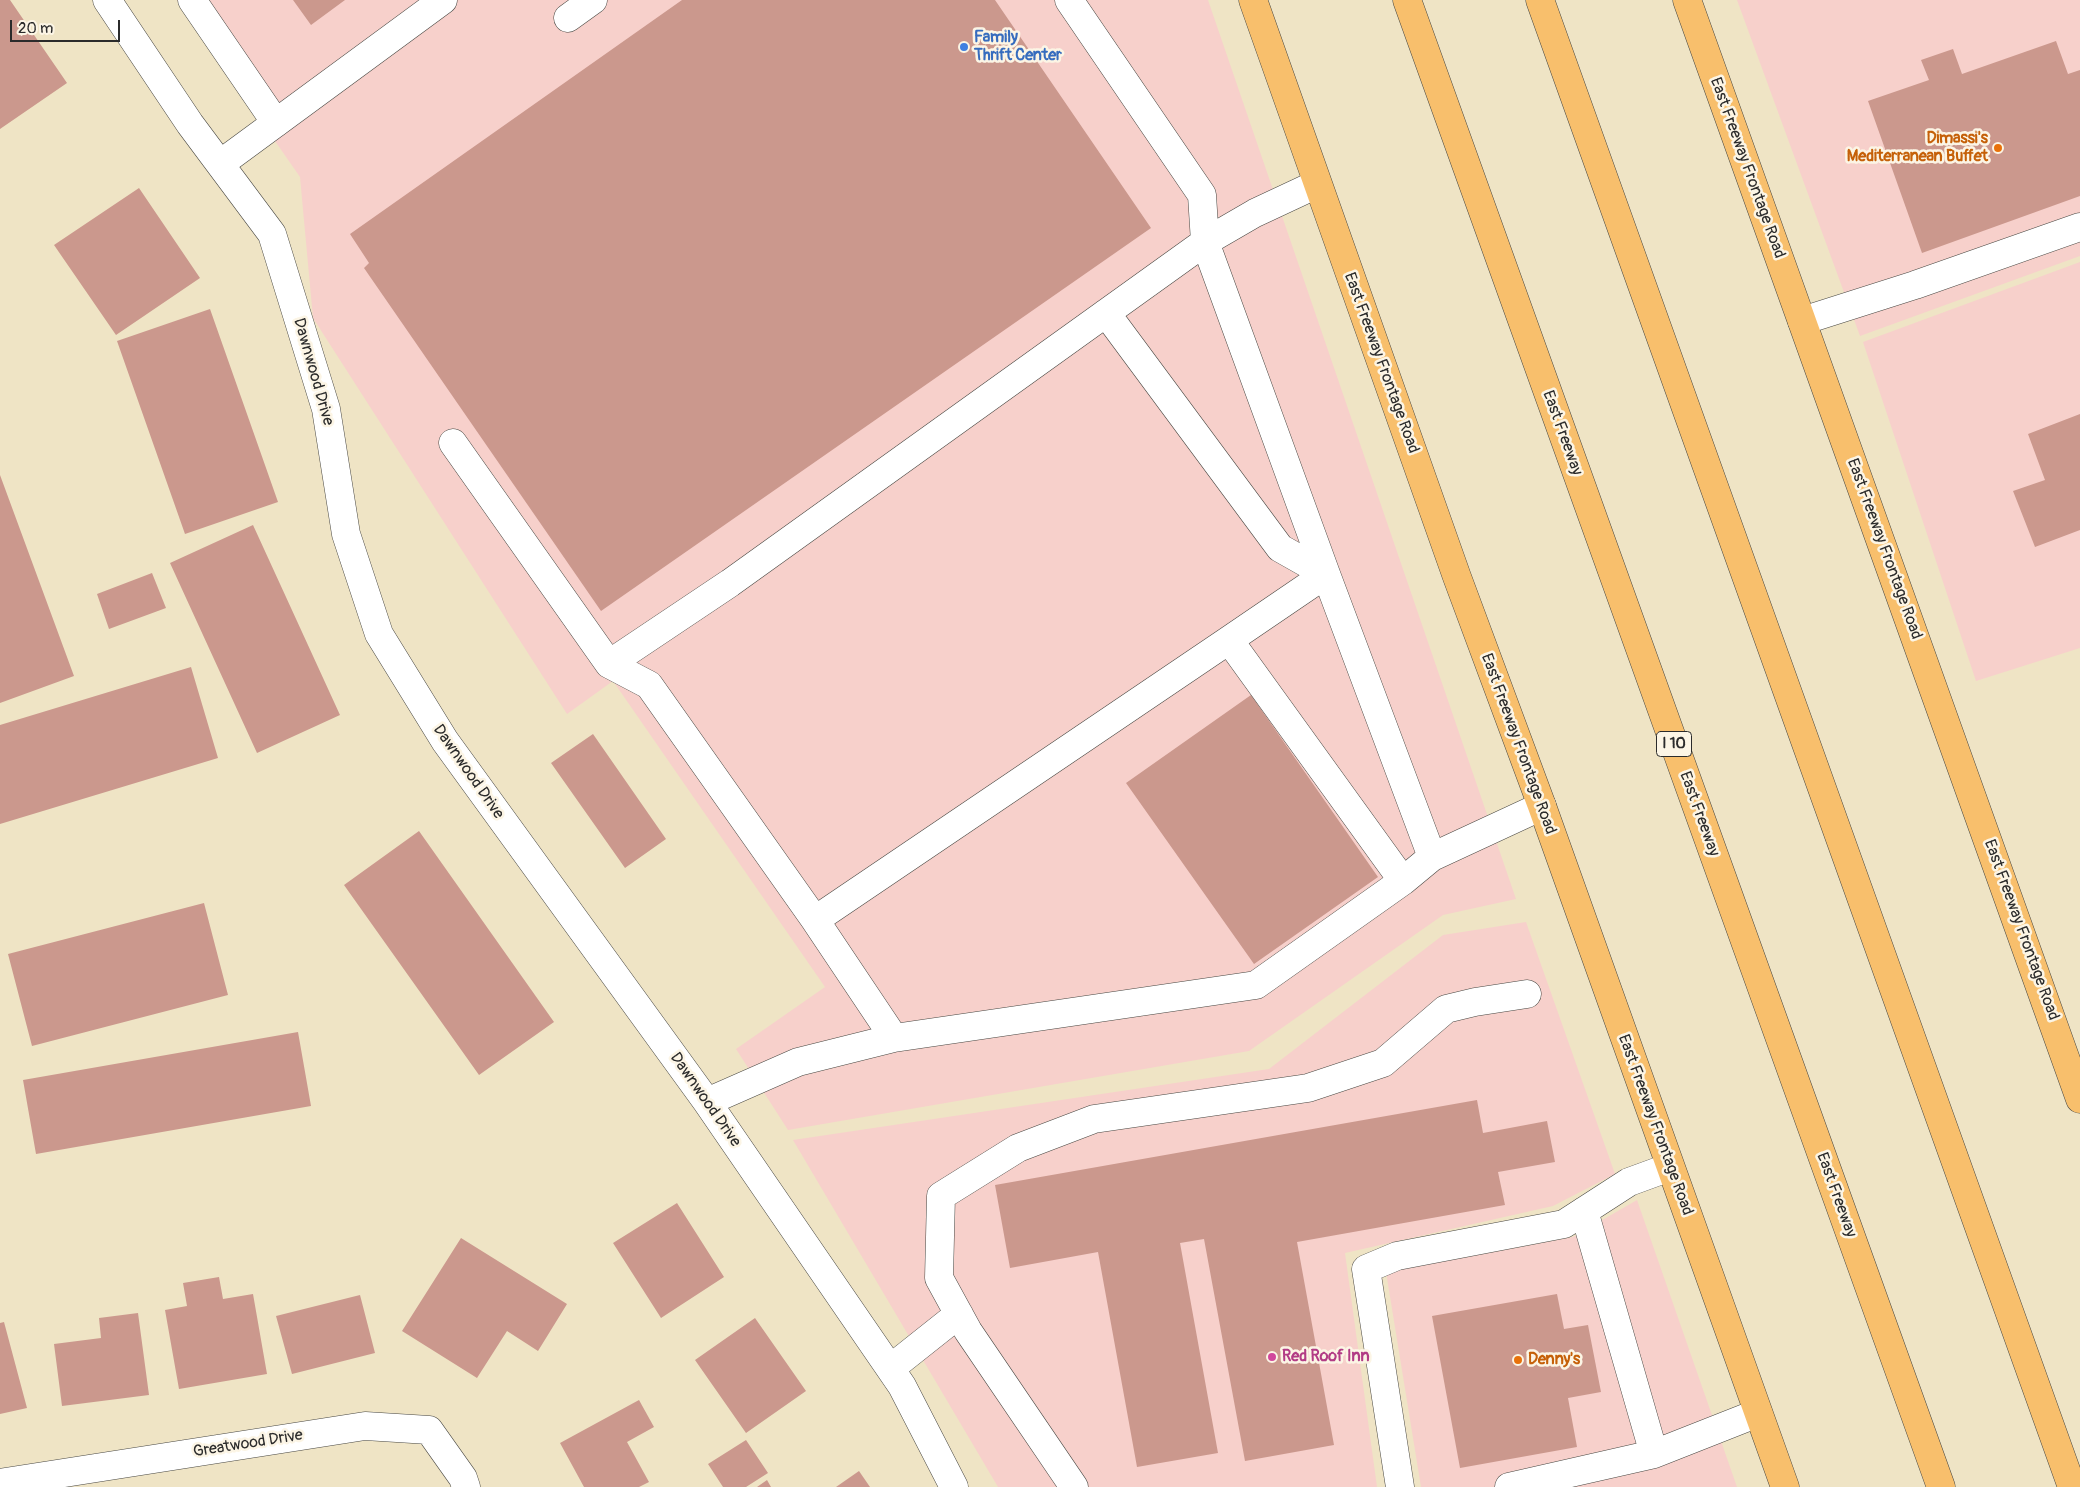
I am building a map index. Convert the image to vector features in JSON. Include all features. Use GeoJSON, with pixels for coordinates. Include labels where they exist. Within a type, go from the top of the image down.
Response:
{"type":"FeatureCollection","features":[{"type":"Feature","properties":{"kind":"main road","name":"East Freeway Frontage Road"},"geometry":{"type":"LineString","coordinates":[[1253,0],[1457,577],[1542,806],[1785,1487]]}},
{"type":"Feature","properties":{"kind":"main road","name":"East Freeway"},"geometry":{"type":"LineString","coordinates":[[1406,0],[1941,1487]]}},
{"type":"Feature","properties":{"kind":"main road"},"geometry":{"type":"LineString","coordinates":[[1540,0],[2072,1487]]}},
{"type":"Feature","properties":{"kind":"main road","name":"East Freeway Frontage Road"},"geometry":{"type":"LineString","coordinates":[[1687,0],[2080,1099]]}},
{"type":"Feature","properties":{"kind":"street","name":"Dawnwood Drive"},"geometry":{"type":"LineString","coordinates":[[107,0],[190,124],[272,234],[326,409],[346,534],[379,634],[444,742],[707,1102],[891,1368],[954,1487]]}},
{"type":"Feature","properties":{"kind":"street"},"geometry":{"type":"LineString","coordinates":[[192,0],[276,123]]}},
{"type":"Feature","properties":{"kind":"street"},"geometry":{"type":"LineString","coordinates":[[220,164],[443,0]]}},
{"type":"Feature","properties":{"kind":"street"},"geometry":{"type":"LineString","coordinates":[[568,18],[593,0]]}},
{"type":"Feature","properties":{"kind":"street"},"geometry":{"type":"LineString","coordinates":[[1070,0],[1202,195],[1205,242],[1432,857]]}},
{"type":"Feature","properties":{"kind":"street"},"geometry":{"type":"LineString","coordinates":[[609,664],[730,583],[1205,242],[1255,213],[1317,184]]}},
{"type":"Feature","properties":{"kind":"street"},"geometry":{"type":"LineString","coordinates":[[1802,321],[1915,285],[2080,227]]}},
{"type":"Feature","properties":{"kind":"street"},"geometry":{"type":"LineString","coordinates":[[1106,313],[1280,548],[1326,574]]}},
{"type":"Feature","properties":{"kind":"street"},"geometry":{"type":"LineString","coordinates":[[453,443],[609,664],[649,685],[814,920],[894,1038]]}},
{"type":"Feature","properties":{"kind":"street"},"geometry":{"type":"LineString","coordinates":[[814,920],[1326,574]]}},
{"type":"Feature","properties":{"kind":"street"},"geometry":{"type":"LineString","coordinates":[[1229,640],[1403,881]]}},
{"type":"Feature","properties":{"kind":"street"},"geometry":{"type":"LineString","coordinates":[[707,1102],[798,1062],[894,1038],[1256,984],[1403,881],[1432,857],[1542,806]]}},
{"type":"Feature","properties":{"kind":"street"},"geometry":{"type":"LineString","coordinates":[[1074,1487],[968,1330],[939,1278],[940,1196],[1018,1148],[1094,1119],[1308,1088],[1382,1063],[1446,1009],[1475,1002],[1527,994]]}},
{"type":"Feature","properties":{"kind":"street"},"geometry":{"type":"LineString","coordinates":[[1396,1486],[1366,1269],[1397,1256],[1564,1224],[1628,1182],[1670,1167]]}},
{"type":"Feature","properties":{"kind":"street"},"geometry":{"type":"LineString","coordinates":[[1584,1212],[1654,1454]]}},
{"type":"Feature","properties":{"kind":"street"},"geometry":{"type":"LineString","coordinates":[[891,1368],[959,1314]]}},
{"type":"Feature","properties":{"kind":"street"},"geometry":{"type":"LineString","coordinates":[[1509,1487],[1654,1454],[1758,1413]]}},
{"type":"Feature","properties":{"kind":"street","name":"Greatwood Drive"},"geometry":{"type":"LineString","coordinates":[[0,1483],[365,1426],[429,1430],[463,1478],[466,1487]]}},
{"type":"Feature","properties":{"kind":"shaded area"},"geometry":{"type":"Polygon","coordinates":[[[177,0],[1208,0],[1516,899],[1443,915],[1249,1051],[788,1130],[736,1049],[825,987],[613,681],[567,714],[313,318],[300,177],[177,0]]]}},
{"type":"Feature","properties":{"kind":"shaded area"},"geometry":{"type":"Polygon","coordinates":[[[1737,0],[2080,0],[2080,256],[1860,336],[1737,0]]]}},
{"type":"Feature","properties":{"kind":"shaded area"},"geometry":{"type":"Polygon","coordinates":[[[2080,262],[2080,648],[1976,681],[1863,342],[2080,262]]]}},
{"type":"Feature","properties":{"kind":"shaded area"},"geometry":{"type":"Polygon","coordinates":[[[1526,922],[1615,1174],[1553,1206],[1345,1253],[1377,1487],[998,1487],[793,1140],[1269,1069],[1443,935],[1526,922]]]}},
{"type":"Feature","properties":{"kind":"shaded area"},"geometry":{"type":"Polygon","coordinates":[[[1637,1200],[1737,1487],[1421,1487],[1386,1272],[1573,1237],[1637,1200]]]}},
{"type":"Feature","properties":{"kind":"building"},"geometry":{"type":"Polygon","coordinates":[[[0,0],[10,0],[67,83],[0,129],[0,0]]]}},
{"type":"Feature","properties":{"kind":"building"},"geometry":{"type":"Polygon","coordinates":[[[293,0],[345,0],[311,25],[293,0]]]}},
{"type":"Feature","properties":{"kind":"building"},"geometry":{"type":"Polygon","coordinates":[[[682,0],[995,0],[1151,228],[601,611],[364,268],[369,263],[350,234],[682,0]]]}},
{"type":"Feature","properties":{"kind":"building"},"geometry":{"type":"Polygon","coordinates":[[[2056,41],[2068,74],[2080,70],[2080,196],[1922,253],[1868,101],[1929,80],[1921,60],[1953,49],[1962,74],[2056,41]]]}},
{"type":"Feature","properties":{"kind":"building"},"geometry":{"type":"Polygon","coordinates":[[[139,188],[200,278],[116,335],[54,245],[139,188]]]}},
{"type":"Feature","properties":{"kind":"building"},"geometry":{"type":"Polygon","coordinates":[[[210,309],[278,502],[185,534],[117,341],[210,309]]]}},
{"type":"Feature","properties":{"kind":"building"},"geometry":{"type":"Polygon","coordinates":[[[2080,414],[2080,530],[2035,547],[2013,491],[2045,480],[2028,434],[2080,414]]]}},
{"type":"Feature","properties":{"kind":"building"},"geometry":{"type":"Polygon","coordinates":[[[0,475],[74,676],[0,703],[0,475]]]}},
{"type":"Feature","properties":{"kind":"building"},"geometry":{"type":"Polygon","coordinates":[[[253,525],[340,715],[257,753],[170,563],[253,525]]]}},
{"type":"Feature","properties":{"kind":"building"},"geometry":{"type":"Polygon","coordinates":[[[152,573],[166,608],[109,629],[97,594],[152,573]]]}},
{"type":"Feature","properties":{"kind":"building"},"geometry":{"type":"Polygon","coordinates":[[[191,667],[218,758],[0,824],[0,725],[191,667]]]}},
{"type":"Feature","properties":{"kind":"building"},"geometry":{"type":"Polygon","coordinates":[[[1251,695],[1378,877],[1254,964],[1126,783],[1251,695]]]}},
{"type":"Feature","properties":{"kind":"building"},"geometry":{"type":"Polygon","coordinates":[[[593,734],[666,839],[625,868],[551,763],[593,734]]]}},
{"type":"Feature","properties":{"kind":"building"},"geometry":{"type":"Polygon","coordinates":[[[419,831],[554,1022],[479,1075],[344,885],[419,831]]]}},
{"type":"Feature","properties":{"kind":"building"},"geometry":{"type":"Polygon","coordinates":[[[204,903],[228,995],[32,1046],[8,954],[204,903]]]}},
{"type":"Feature","properties":{"kind":"building"},"geometry":{"type":"Polygon","coordinates":[[[298,1032],[311,1106],[36,1154],[23,1080],[298,1032]]]}},
{"type":"Feature","properties":{"kind":"building","name":"Red Roof Inn"},"geometry":{"type":"Polygon","coordinates":[[[1477,1100],[1483,1133],[1547,1121],[1555,1162],[1498,1172],[1505,1205],[1297,1242],[1334,1445],[1245,1461],[1204,1239],[1180,1243],[1218,1453],[1137,1467],[1098,1252],[1010,1268],[995,1185],[1477,1100]]]}},
{"type":"Feature","properties":{"kind":"building"},"geometry":{"type":"Polygon","coordinates":[[[677,1203],[724,1277],[661,1318],[613,1243],[677,1203]]]}},
{"type":"Feature","properties":{"kind":"building"},"geometry":{"type":"Polygon","coordinates":[[[461,1238],[567,1304],[538,1351],[507,1331],[477,1378],[402,1331],[461,1238]]]}},
{"type":"Feature","properties":{"kind":"building"},"geometry":{"type":"Polygon","coordinates":[[[219,1277],[223,1299],[253,1294],[267,1374],[179,1389],[165,1310],[187,1306],[183,1283],[219,1277]]]}},
{"type":"Feature","properties":{"kind":"building","name":"Denny's"},"geometry":{"type":"Polygon","coordinates":[[[1557,1294],[1564,1329],[1588,1325],[1601,1392],[1568,1398],[1577,1447],[1460,1468],[1432,1316],[1557,1294]]]}},
{"type":"Feature","properties":{"kind":"building"},"geometry":{"type":"Polygon","coordinates":[[[360,1295],[375,1353],[292,1374],[276,1316],[360,1295]]]}},
{"type":"Feature","properties":{"kind":"building"},"geometry":{"type":"Polygon","coordinates":[[[138,1313],[149,1395],[62,1406],[54,1344],[101,1338],[99,1318],[138,1313]]]}},
{"type":"Feature","properties":{"kind":"building"},"geometry":{"type":"Polygon","coordinates":[[[755,1318],[806,1391],[746,1433],[695,1360],[755,1318]]]}},
{"type":"Feature","properties":{"kind":"building"},"geometry":{"type":"Polygon","coordinates":[[[4,1322],[27,1408],[0,1414],[0,1323],[4,1322]]]}},
{"type":"Feature","properties":{"kind":"building"},"geometry":{"type":"Polygon","coordinates":[[[639,1400],[654,1427],[627,1442],[649,1482],[639,1487],[584,1487],[560,1443],[639,1400]]]}},
{"type":"Feature","properties":{"kind":"building"},"geometry":{"type":"Polygon","coordinates":[[[746,1440],[768,1473],[746,1487],[723,1487],[708,1464],[746,1440]]]}},
{"type":"Feature","properties":{"kind":"building"},"geometry":{"type":"Polygon","coordinates":[[[859,1471],[870,1487],[836,1487],[859,1471]]]}},
{"type":"Feature","properties":{"kind":"building"},"geometry":{"type":"Polygon","coordinates":[[[767,1480],[771,1487],[757,1487],[767,1480]]]}},
{"type":"Feature","properties":{"kind":"place","name":"Family Thrift Center"},"geometry":{"type":"Point","coordinates":[964,47]}},
{"type":"Feature","properties":{"kind":"place","name":"Dimassi's Mediterranean Buffet"},"geometry":{"type":"Point","coordinates":[1998,148]}},
{"type":"Feature","properties":{"kind":"place","name":"Red Roof Inn"},"geometry":{"type":"Point","coordinates":[1272,1357]}},
{"type":"Feature","properties":{"kind":"place","name":"Denny's"},"geometry":{"type":"Point","coordinates":[1518,1360]}}]}
